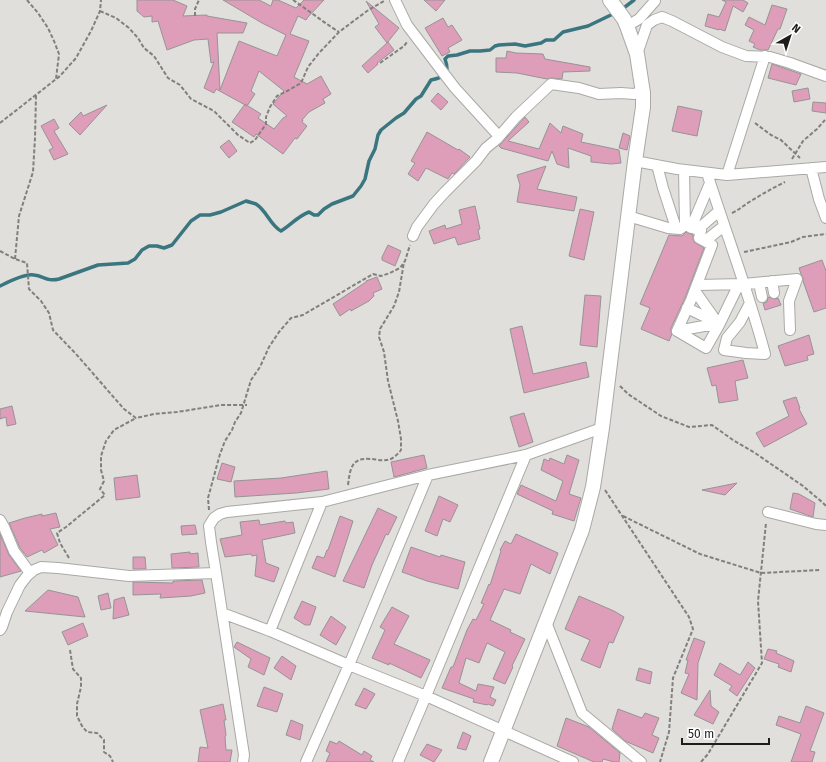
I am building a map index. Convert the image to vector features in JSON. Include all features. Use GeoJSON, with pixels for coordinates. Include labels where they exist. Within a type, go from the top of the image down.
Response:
{"type":"FeatureCollection","features":[{"type":"Feature","properties":{"kind":"street"},"geometry":{"type":"LineString","coordinates":[[395,0],[407,25],[455,88],[496,133],[498,136],[497,139]]}},
{"type":"Feature","properties":{"kind":"street"},"geometry":{"type":"LineString","coordinates":[[491,762],[582,530],[595,474],[643,107],[643,91],[637,54],[624,20],[610,0]]}},
{"type":"Feature","properties":{"kind":"street"},"geometry":{"type":"LineString","coordinates":[[627,26],[639,20],[655,0]]}},
{"type":"Feature","properties":{"kind":"street"},"geometry":{"type":"LineString","coordinates":[[652,21],[655,0]]}},
{"type":"Feature","properties":{"kind":"street"},"geometry":{"type":"LineString","coordinates":[[637,54],[647,25],[654,20],[662,18],[672,21],[722,47],[746,56],[765,56],[826,76]]}},
{"type":"Feature","properties":{"kind":"street"},"geometry":{"type":"LineString","coordinates":[[727,176],[765,56]]}},
{"type":"Feature","properties":{"kind":"street"},"geometry":{"type":"LineString","coordinates":[[413,236],[417,227],[434,204],[486,148],[497,139],[516,117],[551,84],[579,88],[599,94],[634,94],[643,91]]}},
{"type":"Feature","properties":{"kind":"street"},"geometry":{"type":"LineString","coordinates":[[635,160],[684,170],[727,176],[786,170],[826,168]]}},
{"type":"Feature","properties":{"kind":"street"},"geometry":{"type":"LineString","coordinates":[[657,165],[663,188],[687,228]]}},
{"type":"Feature","properties":{"kind":"street"},"geometry":{"type":"LineString","coordinates":[[811,168],[819,199],[826,218]]}},
{"type":"Feature","properties":{"kind":"street"},"geometry":{"type":"LineString","coordinates":[[684,170],[687,228]]}},
{"type":"Feature","properties":{"kind":"street"},"geometry":{"type":"LineString","coordinates":[[707,173],[734,254],[742,284],[750,303],[758,327],[765,354],[724,350],[727,338],[740,322],[750,303]]}},
{"type":"Feature","properties":{"kind":"street"},"geometry":{"type":"LineString","coordinates":[[687,228],[710,183]]}},
{"type":"Feature","properties":{"kind":"street"},"geometry":{"type":"LineString","coordinates":[[628,216],[668,228],[687,228],[701,231],[699,238],[712,245],[696,288],[677,331]]}},
{"type":"Feature","properties":{"kind":"street"},"geometry":{"type":"LineString","coordinates":[[687,228],[722,218]]}},
{"type":"Feature","properties":{"kind":"street"},"geometry":{"type":"LineString","coordinates":[[705,241],[722,218]]}},
{"type":"Feature","properties":{"kind":"street"},"geometry":{"type":"LineString","coordinates":[[696,288],[797,279],[789,301],[790,330]]}},
{"type":"Feature","properties":{"kind":"street"},"geometry":{"type":"LineString","coordinates":[[772,281],[774,293]]}},
{"type":"Feature","properties":{"kind":"street"},"geometry":{"type":"LineString","coordinates":[[759,282],[762,297]]}},
{"type":"Feature","properties":{"kind":"street"},"geometry":{"type":"LineString","coordinates":[[677,331],[706,348],[742,284]]}},
{"type":"Feature","properties":{"kind":"street"},"geometry":{"type":"LineString","coordinates":[[696,288],[719,324]]}},
{"type":"Feature","properties":{"kind":"street"},"geometry":{"type":"LineString","coordinates":[[687,308],[719,324]]}},
{"type":"Feature","properties":{"kind":"street"},"geometry":{"type":"LineString","coordinates":[[677,331],[719,324]]}},
{"type":"Feature","properties":{"kind":"street"},"geometry":{"type":"LineString","coordinates":[[243,762],[244,755],[210,542],[209,526],[214,518],[227,512],[322,502],[428,475],[526,455],[602,428]]}},
{"type":"Feature","properties":{"kind":"street"},"geometry":{"type":"LineString","coordinates":[[398,762],[526,455]]}},
{"type":"Feature","properties":{"kind":"street"},"geometry":{"type":"LineString","coordinates":[[306,762],[349,665],[428,475]]}},
{"type":"Feature","properties":{"kind":"street"},"geometry":{"type":"LineString","coordinates":[[270,631],[322,502]]}},
{"type":"Feature","properties":{"kind":"street"},"geometry":{"type":"LineString","coordinates":[[768,512],[816,524],[826,525]]}},
{"type":"Feature","properties":{"kind":"street"},"geometry":{"type":"LineString","coordinates":[[0,520],[14,551],[30,573]]}},
{"type":"Feature","properties":{"kind":"street"},"geometry":{"type":"LineString","coordinates":[[0,630],[20,585],[30,573],[41,567],[129,576],[216,573]]}},
{"type":"Feature","properties":{"kind":"street"},"geometry":{"type":"LineString","coordinates":[[222,613],[270,631],[426,696],[573,762]]}},
{"type":"Feature","properties":{"kind":"street"},"geometry":{"type":"LineString","coordinates":[[546,622],[582,713],[641,762]]}},
{"type":"Feature","properties":{"kind":"path"},"geometry":{"type":"LineString","coordinates":[[27,0],[48,28],[59,54],[56,79]]}},
{"type":"Feature","properties":{"kind":"path"},"geometry":{"type":"LineString","coordinates":[[0,123],[60,76],[76,58],[100,11],[101,0]]}},
{"type":"Feature","properties":{"kind":"path"},"geometry":{"type":"LineString","coordinates":[[195,16],[195,9],[199,0]]}},
{"type":"Feature","properties":{"kind":"path"},"geometry":{"type":"LineString","coordinates":[[293,0],[339,32]]}},
{"type":"Feature","properties":{"kind":"path"},"geometry":{"type":"LineString","coordinates":[[100,11],[116,18],[129,28],[144,48],[154,56],[168,78],[180,85],[191,100],[214,111],[238,135],[250,143],[255,140],[266,124],[266,117],[277,96],[301,83],[308,67],[339,32],[367,11],[385,0]]}},
{"type":"Feature","properties":{"kind":"path"},"geometry":{"type":"LineString","coordinates":[[380,63],[404,46],[414,33]]}},
{"type":"Feature","properties":{"kind":"path"},"geometry":{"type":"LineString","coordinates":[[15,259],[19,216],[33,172],[36,95]]}},
{"type":"Feature","properties":{"kind":"path"},"geometry":{"type":"LineString","coordinates":[[746,116],[771,135],[789,146],[795,154],[811,168]]}},
{"type":"Feature","properties":{"kind":"path"},"geometry":{"type":"LineString","coordinates":[[786,170],[803,141],[825,120]]}},
{"type":"Feature","properties":{"kind":"path"},"geometry":{"type":"LineString","coordinates":[[722,218],[737,211],[745,204],[765,192],[785,182],[792,181]]}},
{"type":"Feature","properties":{"kind":"path"},"geometry":{"type":"LineString","coordinates":[[734,254],[791,242],[803,237],[826,234]]}},
{"type":"Feature","properties":{"kind":"path"},"geometry":{"type":"LineString","coordinates":[[349,495],[349,475],[355,462],[362,458],[386,460],[394,457],[401,450],[402,439],[388,381],[384,352],[379,337],[380,329],[394,306],[399,292],[405,261],[413,236]]}},
{"type":"Feature","properties":{"kind":"path"},"geometry":{"type":"LineString","coordinates":[[0,251],[15,259],[27,263],[29,289],[41,301],[49,314],[53,330],[124,409],[136,418]]}},
{"type":"Feature","properties":{"kind":"path"},"geometry":{"type":"LineString","coordinates":[[212,521],[209,513],[208,498],[220,454],[241,413],[251,380],[260,367],[269,347],[279,332],[291,318],[304,315],[373,274],[381,276],[400,268],[405,261]]}},
{"type":"Feature","properties":{"kind":"path"},"geometry":{"type":"LineString","coordinates":[[609,376],[628,394],[661,416],[689,426],[712,425],[803,486],[826,506]]}},
{"type":"Feature","properties":{"kind":"path"},"geometry":{"type":"LineString","coordinates":[[74,570],[60,543],[57,533],[105,495],[100,489],[104,481],[101,470],[101,456],[106,441],[114,430],[136,418],[154,414],[221,405],[247,405]]}},
{"type":"Feature","properties":{"kind":"path"},"geometry":{"type":"LineString","coordinates":[[595,474],[689,618],[693,629],[673,678],[669,732],[660,762]]}},
{"type":"Feature","properties":{"kind":"path"},"geometry":{"type":"LineString","coordinates":[[701,762],[712,748],[762,663],[758,601],[768,512]]}},
{"type":"Feature","properties":{"kind":"path"},"geometry":{"type":"LineString","coordinates":[[622,515],[700,554],[761,573],[820,570]]}},
{"type":"Feature","properties":{"kind":"path"},"geometry":{"type":"LineString","coordinates":[[70,650],[73,669],[81,678],[81,687],[77,704],[77,716],[87,732],[97,733],[104,740],[104,752],[110,756],[113,762]]}},
{"type":"Feature","properties":{"kind":"building"},"geometry":{"type":"Polygon","coordinates":[[[137,0],[173,0],[187,6],[183,16],[207,15],[247,23],[243,33],[217,33],[220,90],[239,41],[277,56],[286,35],[223,0],[259,0],[271,6],[273,0],[278,0],[296,8],[304,0],[324,0],[306,20],[298,16],[290,34],[309,41],[294,77],[307,84],[321,76],[331,94],[323,99],[325,103],[309,112],[302,120],[302,122],[307,126],[297,139],[295,138],[283,154],[256,134],[254,137],[232,122],[245,105],[216,89],[214,93],[204,88],[214,62],[211,63],[208,39],[194,40],[167,50],[158,21],[152,22],[152,16],[144,17],[137,11],[137,0]],[[259,71],[251,91],[255,94],[247,105],[261,114],[258,118],[274,129],[283,118],[287,116],[273,104],[284,91],[259,71]]]}},
{"type":"Feature","properties":{"kind":"building"},"geometry":{"type":"Polygon","coordinates":[[[424,0],[445,0],[436,11],[424,0]]]}},
{"type":"Feature","properties":{"kind":"building"},"geometry":{"type":"Polygon","coordinates":[[[722,0],[743,0],[748,3],[743,12],[733,6],[725,31],[705,26],[708,14],[719,17],[726,2],[722,0]]]}},
{"type":"Feature","properties":{"kind":"building"},"geometry":{"type":"Polygon","coordinates":[[[366,1],[399,28],[387,43],[375,27],[379,24],[366,1]]]}},
{"type":"Feature","properties":{"kind":"building"},"geometry":{"type":"Polygon","coordinates":[[[772,5],[787,9],[780,29],[778,29],[768,50],[760,50],[753,47],[755,44],[749,41],[754,30],[745,25],[749,17],[765,25],[772,5]]]}},
{"type":"Feature","properties":{"kind":"building"},"geometry":{"type":"Polygon","coordinates":[[[443,18],[448,27],[452,25],[462,40],[448,48],[450,52],[442,56],[425,28],[443,18]]]}},
{"type":"Feature","properties":{"kind":"building"},"geometry":{"type":"Polygon","coordinates":[[[388,42],[394,50],[377,63],[378,64],[368,73],[362,66],[388,42]]]}},
{"type":"Feature","properties":{"kind":"building"},"geometry":{"type":"Polygon","coordinates":[[[507,51],[516,53],[543,54],[545,59],[590,67],[590,71],[563,72],[562,79],[547,79],[517,73],[496,72],[496,58],[506,58],[507,51]]]}},
{"type":"Feature","properties":{"kind":"building"},"geometry":{"type":"Polygon","coordinates":[[[772,64],[801,74],[796,85],[768,78],[772,64]]]}},
{"type":"Feature","properties":{"kind":"building"},"geometry":{"type":"Polygon","coordinates":[[[808,88],[810,99],[794,102],[792,91],[808,88]]]}},
{"type":"Feature","properties":{"kind":"building"},"geometry":{"type":"Polygon","coordinates":[[[438,93],[448,102],[441,110],[431,101],[438,93]]]}},
{"type":"Feature","properties":{"kind":"building"},"geometry":{"type":"Polygon","coordinates":[[[813,102],[826,103],[826,113],[812,111],[813,102]]]}},
{"type":"Feature","properties":{"kind":"building"},"geometry":{"type":"Polygon","coordinates":[[[107,105],[80,135],[69,124],[81,112],[83,116],[107,105]]]}},
{"type":"Feature","properties":{"kind":"building"},"geometry":{"type":"Polygon","coordinates":[[[678,106],[702,111],[697,136],[672,131],[678,106]]]}},
{"type":"Feature","properties":{"kind":"building"},"geometry":{"type":"Polygon","coordinates":[[[525,117],[529,122],[508,141],[539,149],[550,123],[561,133],[563,126],[583,134],[581,142],[619,150],[621,163],[611,164],[591,162],[591,156],[568,148],[569,168],[557,164],[552,151],[548,161],[501,148],[499,146],[525,117]]]}},
{"type":"Feature","properties":{"kind":"building"},"geometry":{"type":"Polygon","coordinates":[[[54,119],[59,128],[54,131],[68,154],[54,160],[49,150],[53,148],[41,126],[54,119]]]}},
{"type":"Feature","properties":{"kind":"building"},"geometry":{"type":"Polygon","coordinates":[[[427,132],[458,150],[459,149],[470,157],[454,174],[452,173],[448,179],[426,168],[418,181],[408,174],[415,163],[411,161],[427,132]]]}},
{"type":"Feature","properties":{"kind":"building"},"geometry":{"type":"Polygon","coordinates":[[[623,133],[630,136],[627,150],[619,148],[623,133]]]}},
{"type":"Feature","properties":{"kind":"building"},"geometry":{"type":"Polygon","coordinates":[[[229,140],[237,151],[229,158],[220,147],[229,140]]]}},
{"type":"Feature","properties":{"kind":"building"},"geometry":{"type":"Polygon","coordinates":[[[546,166],[537,189],[577,197],[574,211],[517,202],[520,185],[517,175],[546,166]]]}},
{"type":"Feature","properties":{"kind":"building"},"geometry":{"type":"Polygon","coordinates":[[[475,206],[480,229],[478,230],[480,239],[458,245],[455,237],[434,244],[429,231],[445,225],[446,229],[462,224],[459,210],[475,206]]]}},
{"type":"Feature","properties":{"kind":"building"},"geometry":{"type":"Polygon","coordinates":[[[580,209],[594,212],[584,260],[569,256],[580,209]]]}},
{"type":"Feature","properties":{"kind":"building"},"geometry":{"type":"Polygon","coordinates":[[[686,232],[693,235],[694,242],[704,248],[685,298],[671,328],[672,334],[669,341],[641,329],[650,308],[640,304],[669,235],[682,236],[686,232]]]}},
{"type":"Feature","properties":{"kind":"building"},"geometry":{"type":"Polygon","coordinates":[[[388,245],[401,251],[395,266],[382,260],[388,245]]]}},
{"type":"Feature","properties":{"kind":"building"},"geometry":{"type":"Polygon","coordinates":[[[822,260],[826,271],[826,308],[814,312],[799,268],[822,260]]]}},
{"type":"Feature","properties":{"kind":"building"},"geometry":{"type":"Polygon","coordinates":[[[377,277],[382,289],[373,293],[374,296],[369,301],[351,311],[350,309],[340,316],[333,304],[366,281],[377,277]]]}},
{"type":"Feature","properties":{"kind":"building"},"geometry":{"type":"Polygon","coordinates":[[[585,295],[601,296],[597,347],[580,345],[585,295]]]}},
{"type":"Feature","properties":{"kind":"building"},"geometry":{"type":"Polygon","coordinates":[[[768,297],[775,299],[778,298],[781,305],[765,310],[763,303],[767,302],[768,297]]]}},
{"type":"Feature","properties":{"kind":"building"},"geometry":{"type":"Polygon","coordinates":[[[522,326],[533,374],[586,362],[589,377],[524,393],[510,329],[522,326]]]}},
{"type":"Feature","properties":{"kind":"building"},"geometry":{"type":"Polygon","coordinates":[[[809,335],[814,354],[807,356],[808,360],[785,366],[778,346],[809,335]]]}},
{"type":"Feature","properties":{"kind":"building"},"geometry":{"type":"Polygon","coordinates":[[[743,360],[748,378],[735,381],[738,400],[719,403],[716,385],[712,386],[707,368],[743,360]]]}},
{"type":"Feature","properties":{"kind":"building"},"geometry":{"type":"Polygon","coordinates":[[[796,397],[800,408],[799,409],[807,424],[764,447],[756,433],[789,416],[783,401],[796,397]]]}},
{"type":"Feature","properties":{"kind":"building"},"geometry":{"type":"Polygon","coordinates":[[[12,406],[16,424],[7,426],[6,417],[0,419],[0,409],[12,406]]]}},
{"type":"Feature","properties":{"kind":"building"},"geometry":{"type":"Polygon","coordinates":[[[524,413],[533,442],[519,447],[510,417],[524,413]]]}},
{"type":"Feature","properties":{"kind":"building"},"geometry":{"type":"Polygon","coordinates":[[[424,455],[427,468],[394,477],[391,462],[424,455]]]}},
{"type":"Feature","properties":{"kind":"building"},"geometry":{"type":"Polygon","coordinates":[[[567,455],[579,460],[569,494],[581,498],[574,521],[552,514],[553,511],[517,494],[521,485],[556,501],[563,481],[541,470],[544,459],[549,461],[550,458],[564,464],[567,455]]]}},
{"type":"Feature","properties":{"kind":"building"},"geometry":{"type":"Polygon","coordinates":[[[222,463],[235,467],[231,482],[217,479],[222,463]]]}},
{"type":"Feature","properties":{"kind":"building"},"geometry":{"type":"Polygon","coordinates":[[[327,471],[329,489],[235,497],[234,481],[281,478],[327,471]]]}},
{"type":"Feature","properties":{"kind":"building"},"geometry":{"type":"Polygon","coordinates":[[[137,475],[140,497],[116,500],[114,478],[137,475]]]}},
{"type":"Feature","properties":{"kind":"building"},"geometry":{"type":"Polygon","coordinates":[[[737,483],[725,495],[702,490],[737,483]]]}},
{"type":"Feature","properties":{"kind":"building"},"geometry":{"type":"Polygon","coordinates":[[[793,493],[799,494],[815,503],[813,517],[790,509],[793,493]]]}},
{"type":"Feature","properties":{"kind":"building"},"geometry":{"type":"Polygon","coordinates":[[[439,496],[458,505],[450,522],[443,519],[437,536],[425,531],[439,496]]]}},
{"type":"Feature","properties":{"kind":"building"},"geometry":{"type":"Polygon","coordinates":[[[378,508],[397,517],[388,535],[386,534],[372,565],[364,588],[343,581],[378,508]]]}},
{"type":"Feature","properties":{"kind":"building"},"geometry":{"type":"Polygon","coordinates":[[[56,513],[60,527],[50,529],[58,545],[44,553],[42,550],[27,557],[20,548],[9,523],[42,514],[42,516],[56,513]]]}},
{"type":"Feature","properties":{"kind":"building"},"geometry":{"type":"Polygon","coordinates":[[[340,516],[353,521],[335,577],[312,568],[317,556],[324,558],[340,516]]]}},
{"type":"Feature","properties":{"kind":"building"},"geometry":{"type":"Polygon","coordinates":[[[259,520],[260,525],[285,521],[286,523],[293,522],[295,533],[262,540],[266,563],[279,568],[274,582],[255,576],[257,555],[252,556],[251,554],[225,557],[220,539],[242,535],[240,522],[259,520]]]}},
{"type":"Feature","properties":{"kind":"building"},"geometry":{"type":"Polygon","coordinates":[[[195,525],[197,534],[182,535],[181,526],[195,525]]]}},
{"type":"Feature","properties":{"kind":"building"},"geometry":{"type":"Polygon","coordinates":[[[0,534],[9,555],[21,571],[0,577],[0,534]]]}},
{"type":"Feature","properties":{"kind":"building"},"geometry":{"type":"Polygon","coordinates":[[[516,534],[558,553],[550,574],[531,564],[520,594],[504,589],[490,620],[511,630],[510,632],[525,639],[505,684],[493,679],[505,652],[487,643],[479,663],[466,658],[459,683],[476,691],[478,684],[494,687],[490,697],[496,700],[493,706],[473,702],[474,699],[442,688],[451,667],[453,667],[467,630],[473,619],[476,620],[484,604],[481,603],[489,584],[490,585],[501,551],[500,550],[505,541],[511,544],[516,534]]]}},
{"type":"Feature","properties":{"kind":"building"},"geometry":{"type":"Polygon","coordinates":[[[411,547],[440,557],[441,555],[465,562],[458,589],[427,581],[402,572],[411,547]]]}},
{"type":"Feature","properties":{"kind":"building"},"geometry":{"type":"Polygon","coordinates":[[[190,552],[190,554],[198,553],[199,567],[172,568],[171,554],[190,552]]]}},
{"type":"Feature","properties":{"kind":"building"},"geometry":{"type":"Polygon","coordinates":[[[133,557],[145,557],[146,569],[133,569],[133,557]]]}},
{"type":"Feature","properties":{"kind":"building"},"geometry":{"type":"Polygon","coordinates":[[[202,580],[205,593],[191,596],[160,598],[161,594],[133,595],[133,582],[173,583],[173,581],[202,580]]]}},
{"type":"Feature","properties":{"kind":"building"},"geometry":{"type":"Polygon","coordinates":[[[48,590],[78,597],[85,617],[25,611],[48,590]]]}},
{"type":"Feature","properties":{"kind":"building"},"geometry":{"type":"Polygon","coordinates":[[[108,593],[111,608],[101,610],[98,596],[108,593]]]}},
{"type":"Feature","properties":{"kind":"building"},"geometry":{"type":"Polygon","coordinates":[[[579,596],[614,611],[624,617],[613,643],[609,642],[600,668],[581,660],[590,640],[565,629],[579,596]]]}},
{"type":"Feature","properties":{"kind":"building"},"geometry":{"type":"Polygon","coordinates":[[[124,597],[129,615],[113,619],[114,600],[124,597]]]}},
{"type":"Feature","properties":{"kind":"building"},"geometry":{"type":"Polygon","coordinates":[[[302,601],[316,607],[310,625],[305,625],[294,618],[302,601]]]}},
{"type":"Feature","properties":{"kind":"building"},"geometry":{"type":"Polygon","coordinates":[[[392,607],[409,616],[394,644],[430,660],[421,678],[389,663],[389,665],[372,658],[385,630],[380,627],[392,607]]]}},
{"type":"Feature","properties":{"kind":"building"},"geometry":{"type":"Polygon","coordinates":[[[331,616],[346,627],[336,645],[320,635],[331,616]]]}},
{"type":"Feature","properties":{"kind":"building"},"geometry":{"type":"Polygon","coordinates":[[[83,623],[88,636],[68,645],[62,632],[83,623]]]}},
{"type":"Feature","properties":{"kind":"building"},"geometry":{"type":"Polygon","coordinates":[[[694,638],[705,642],[698,663],[697,700],[681,693],[689,674],[685,673],[688,660],[686,660],[694,638]]]}},
{"type":"Feature","properties":{"kind":"building"},"geometry":{"type":"Polygon","coordinates":[[[237,642],[270,658],[264,675],[248,667],[251,659],[234,647],[237,642]]]}},
{"type":"Feature","properties":{"kind":"building"},"geometry":{"type":"Polygon","coordinates":[[[768,649],[777,651],[776,653],[794,661],[791,672],[778,667],[779,664],[764,659],[768,649]]]}},
{"type":"Feature","properties":{"kind":"building"},"geometry":{"type":"Polygon","coordinates":[[[282,656],[296,666],[291,680],[274,668],[282,656]]]}},
{"type":"Feature","properties":{"kind":"building"},"geometry":{"type":"Polygon","coordinates":[[[748,662],[755,668],[737,696],[729,690],[732,686],[714,675],[720,663],[740,675],[748,662]]]}},
{"type":"Feature","properties":{"kind":"building"},"geometry":{"type":"Polygon","coordinates":[[[639,668],[652,672],[650,684],[636,680],[639,668]]]}},
{"type":"Feature","properties":{"kind":"building"},"geometry":{"type":"Polygon","coordinates":[[[264,687],[283,694],[277,712],[257,706],[264,687]]]}},
{"type":"Feature","properties":{"kind":"building"},"geometry":{"type":"Polygon","coordinates":[[[364,688],[375,694],[366,709],[355,705],[364,688]]]}},
{"type":"Feature","properties":{"kind":"building"},"geometry":{"type":"Polygon","coordinates":[[[710,690],[711,706],[719,712],[713,724],[694,715],[710,690]]]}},
{"type":"Feature","properties":{"kind":"building"},"geometry":{"type":"Polygon","coordinates":[[[223,704],[226,720],[224,720],[226,750],[232,750],[230,762],[198,762],[200,747],[208,748],[200,710],[223,704]]]}},
{"type":"Feature","properties":{"kind":"building"},"geometry":{"type":"Polygon","coordinates":[[[806,706],[824,713],[810,751],[815,752],[812,762],[791,762],[801,734],[776,725],[779,716],[800,723],[806,706]]]}},
{"type":"Feature","properties":{"kind":"building"},"geometry":{"type":"Polygon","coordinates":[[[618,709],[642,718],[645,713],[659,718],[652,735],[659,738],[653,753],[625,741],[612,729],[618,709]]]}},
{"type":"Feature","properties":{"kind":"building"},"geometry":{"type":"Polygon","coordinates":[[[566,718],[589,727],[620,753],[619,762],[603,759],[602,762],[594,762],[557,746],[566,718]]]}},
{"type":"Feature","properties":{"kind":"building"},"geometry":{"type":"Polygon","coordinates":[[[291,720],[303,725],[300,740],[286,735],[291,720]]]}},
{"type":"Feature","properties":{"kind":"building"},"geometry":{"type":"Polygon","coordinates":[[[463,732],[471,736],[466,750],[457,748],[463,732]]]}},
{"type":"Feature","properties":{"kind":"building"},"geometry":{"type":"Polygon","coordinates":[[[330,741],[337,744],[339,741],[362,755],[364,751],[372,756],[370,760],[374,762],[326,762],[330,753],[326,751],[330,741]]]}},
{"type":"Feature","properties":{"kind":"building"},"geometry":{"type":"Polygon","coordinates":[[[427,744],[442,750],[434,762],[420,755],[427,744]]]}},
{"type":"Feature","properties":{"kind":"waterway"},"geometry":{"type":"LineString","coordinates":[[621,10],[634,0]]}},
{"type":"Feature","properties":{"kind":"waterway"},"geometry":{"type":"LineString","coordinates":[[0,286],[26,275],[40,276],[55,280],[98,265],[128,263],[135,259],[142,250],[149,246],[164,248],[172,245],[191,221],[200,215],[210,215],[221,212],[246,201],[260,207],[274,225],[281,231],[309,212],[314,215],[318,215],[332,204],[353,196],[365,179],[369,161],[375,149],[378,135],[381,130],[404,113],[416,99],[421,96],[431,80],[446,74],[447,68],[445,59],[448,56],[470,51],[490,50],[499,45],[515,44],[525,46],[541,43],[546,40],[554,40],[563,32],[588,26],[615,13]]}}]}
